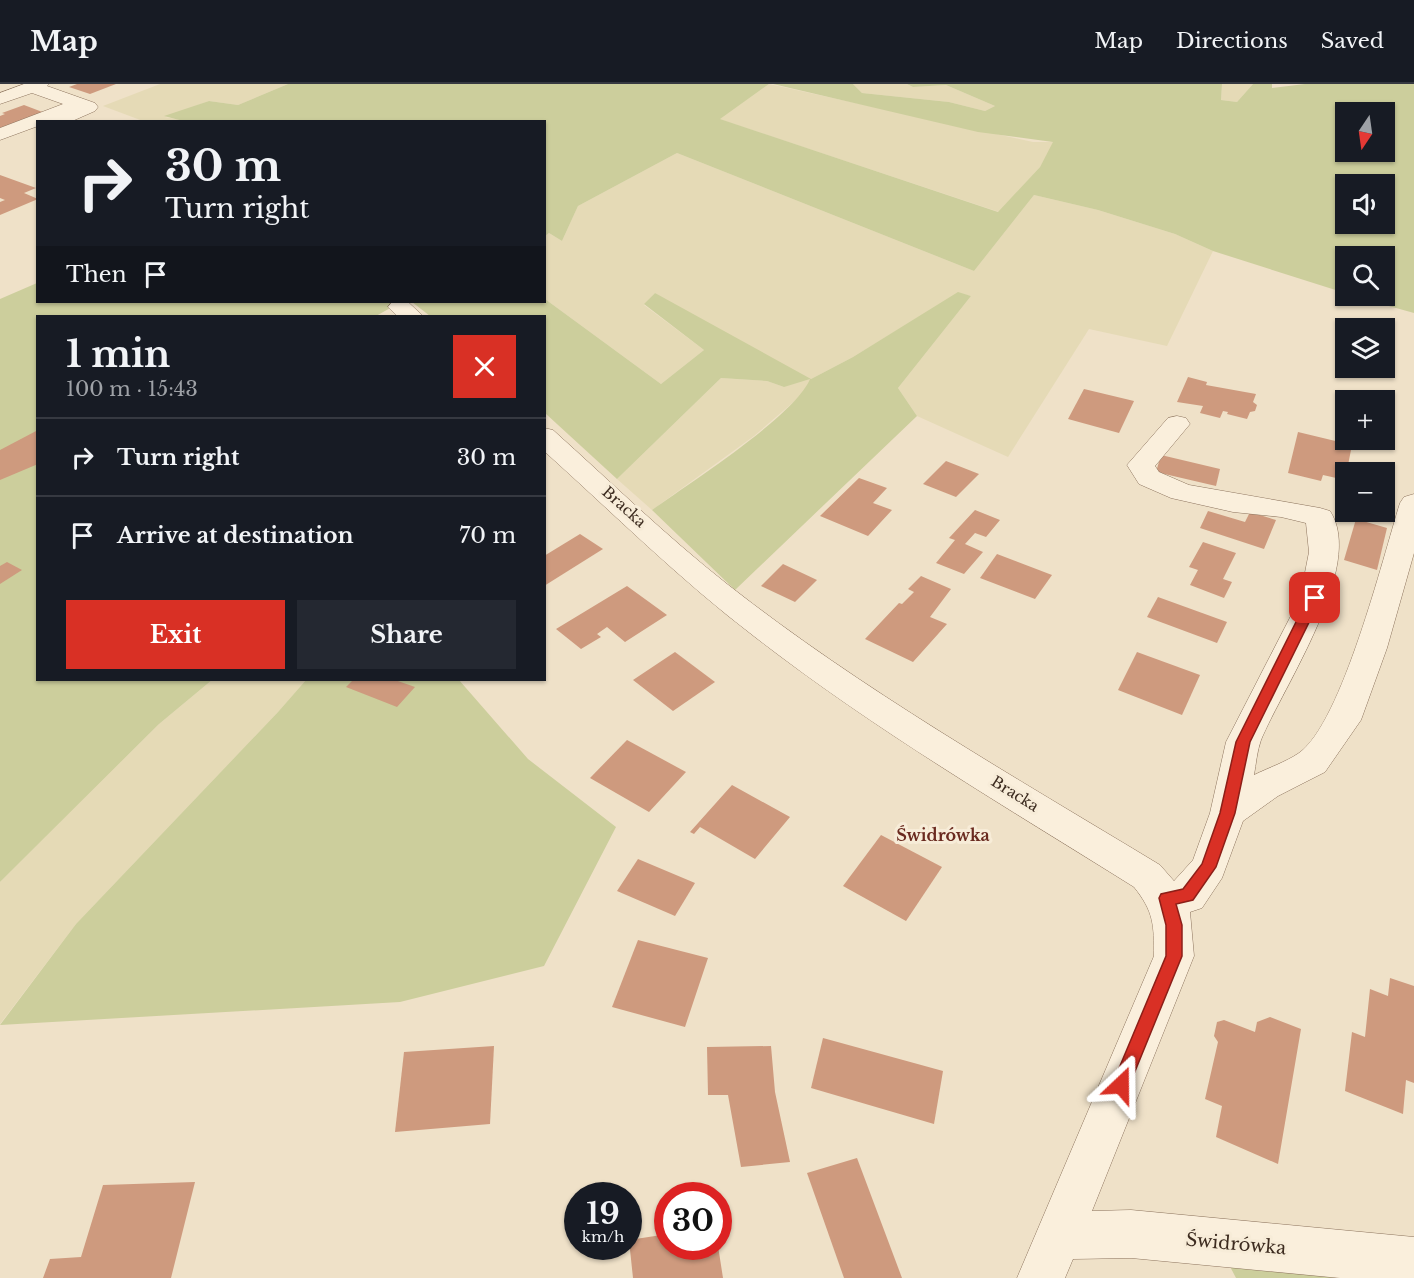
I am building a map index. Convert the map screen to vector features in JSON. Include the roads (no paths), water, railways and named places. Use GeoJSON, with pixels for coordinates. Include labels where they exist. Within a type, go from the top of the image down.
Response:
{"type":"FeatureCollection","features":[{"type":"Feature","properties":{"kind":"street"},"geometry":{"type":"LineString","coordinates":[[0,99],[36,85],[89,107],[58,120]]}},
{"type":"Feature","properties":{"kind":"street"},"geometry":{"type":"LineString","coordinates":[[36,120],[80,103]]}},
{"type":"Feature","properties":{"kind":"street"},"geometry":{"type":"LineString","coordinates":[[0,134],[36,120]]}},
{"type":"Feature","properties":{"kind":"street"},"geometry":{"type":"LineString","coordinates":[[0,142],[36,129]]}},
{"type":"Feature","properties":{"kind":"street"},"geometry":{"type":"LineString","coordinates":[[1167,898],[1188,896],[1209,867],[1228,813],[1243,742],[1315,598],[1324,552],[1320,517],[1281,508],[1233,503],[1181,492],[1149,478],[1141,465],[1177,424]]}},
{"type":"Feature","properties":{"kind":"street","name":"Bracka"},"geometry":{"type":"LineString","coordinates":[[546,438],[716,590],[818,667],[890,717],[1147,876],[1167,898],[1174,925],[1174,956],[1050,1257]]}},
{"type":"Feature","properties":{"kind":"street"},"geometry":{"type":"LineString","coordinates":[[1228,813],[1265,786],[1312,762],[1344,720],[1371,648],[1414,503]]}},
{"type":"Feature","properties":{"kind":"street","name":"Świdrówka"},"geometry":{"type":"LineString","coordinates":[[1050,1257],[1131,1234],[1414,1261]]}},
{"type":"Feature","properties":{"kind":"district","name":"Świdrówka"},"geometry":{"type":"Point","coordinates":[943,835]}}]}
